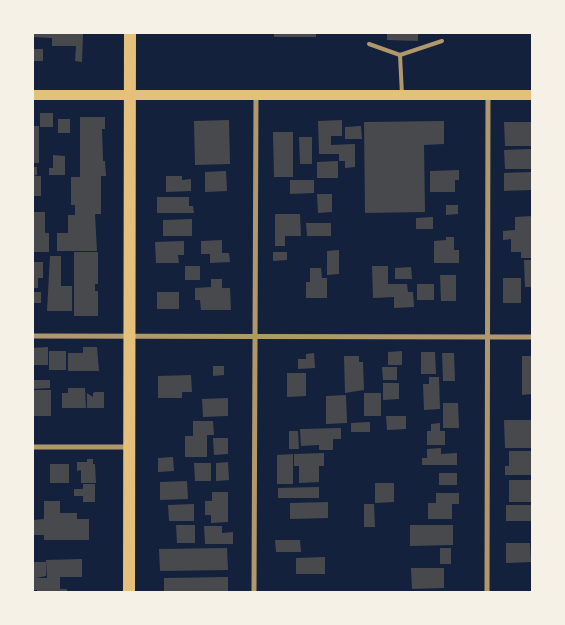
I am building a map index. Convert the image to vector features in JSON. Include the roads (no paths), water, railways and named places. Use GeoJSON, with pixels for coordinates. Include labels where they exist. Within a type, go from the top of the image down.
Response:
{"type":"FeatureCollection","features":[{"type":"Feature","properties":{"kind":"main road"},"geometry":{"type":"LineString","coordinates":[[129,592],[130,32]]}},
{"type":"Feature","properties":{"kind":"main road"},"geometry":{"type":"LineString","coordinates":[[32,95],[532,95]]}},
{"type":"Feature","properties":{"kind":"street"},"geometry":{"type":"LineString","coordinates":[[254,592],[256,95]]}},
{"type":"Feature","properties":{"kind":"street"},"geometry":{"type":"LineString","coordinates":[[487,592],[488,95]]}},
{"type":"Feature","properties":{"kind":"street"},"geometry":{"type":"LineString","coordinates":[[32,336],[532,337]]}},
{"type":"Feature","properties":{"kind":"street"},"geometry":{"type":"LineString","coordinates":[[32,447],[129,447]]}},
{"type":"Feature","properties":{"kind":"lane"},"geometry":{"type":"LineString","coordinates":[[369,44],[400,55],[442,41]]}},
{"type":"Feature","properties":{"kind":"lane"},"geometry":{"type":"LineString","coordinates":[[400,55],[402,95]]}}]}
